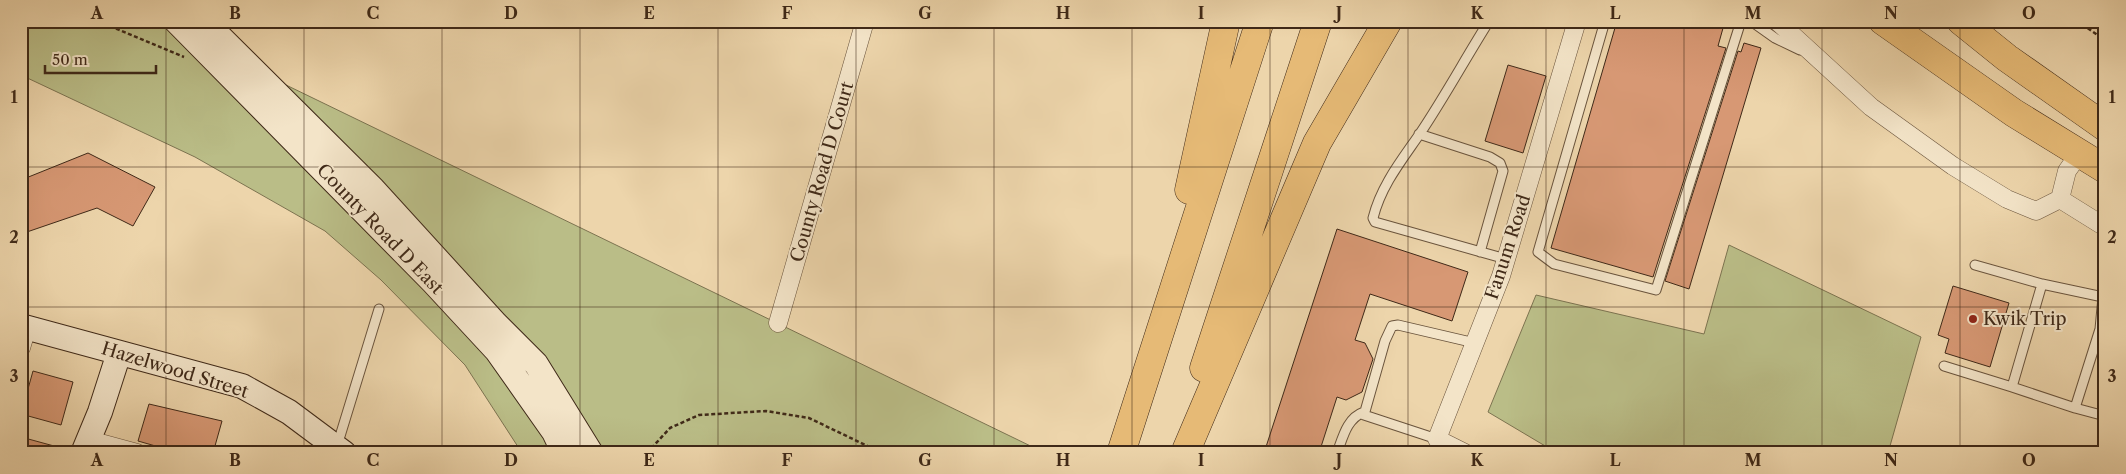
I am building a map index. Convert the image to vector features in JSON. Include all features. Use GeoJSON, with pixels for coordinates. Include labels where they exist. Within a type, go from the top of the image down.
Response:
{"type":"FeatureCollection","features":[{"type":"Feature","properties":{"kind":"main road"},"geometry":{"type":"LineString","coordinates":[[1160,331],[1226,21]]}},
{"type":"Feature","properties":{"kind":"main road"},"geometry":{"type":"LineString","coordinates":[[1121,453],[1260,21]]}},
{"type":"Feature","properties":{"kind":"main road"},"geometry":{"type":"LineString","coordinates":[[1176,453],[1318,21]]}},
{"type":"Feature","properties":{"kind":"main road"},"geometry":{"type":"LineString","coordinates":[[1185,453],[1317,143],[1388,21]]}},
{"type":"Feature","properties":{"kind":"main road"},"geometry":{"type":"LineString","coordinates":[[1883,21],[1950,70],[2105,169]]}},
{"type":"Feature","properties":{"kind":"main road"},"geometry":{"type":"LineString","coordinates":[[1961,21],[2038,80],[2105,127]]}},
{"type":"Feature","properties":{"kind":"street","name":"County Road D East"},"geometry":{"type":"LineString","coordinates":[[176,21],[433,282],[490,344],[554,432],[564,453]]}},
{"type":"Feature","properties":{"kind":"street","name":"County Road D East"},"geometry":{"type":"LineString","coordinates":[[204,21],[372,189],[496,324],[536,364],[592,453]]}},
{"type":"Feature","properties":{"kind":"street","name":"County Road D Court"},"geometry":{"type":"LineString","coordinates":[[778,324],[865,21]]}},
{"type":"Feature","properties":{"kind":"street","name":"Fanum Road"},"geometry":{"type":"LineString","coordinates":[[1437,439],[1506,259],[1577,21]]}},
{"type":"Feature","properties":{"kind":"street"},"geometry":{"type":"LineString","coordinates":[[1777,21],[1871,107],[1953,166],[2007,199],[2036,211],[2060,199],[2067,171],[2079,154]]}},
{"type":"Feature","properties":{"kind":"street"},"geometry":{"type":"LineString","coordinates":[[2060,199],[2105,227]]}},
{"type":"Feature","properties":{"kind":"street","name":"Hazelwood Street"},"geometry":{"type":"LineString","coordinates":[[23,334],[119,353],[242,386],[289,412],[341,450]]}},
{"type":"Feature","properties":{"kind":"street"},"geometry":{"type":"LineString","coordinates":[[119,353],[86,446],[137,453]]}},
{"type":"Feature","properties":{"kind":"street"},"geometry":{"type":"LineString","coordinates":[[1437,439],[1465,453]]}},
{"type":"Feature","properties":{"kind":"lane"},"geometry":{"type":"LineString","coordinates":[[1490,21],[1397,166],[1376,206],[1373,218],[1375,222],[1506,259]]}},
{"type":"Feature","properties":{"kind":"lane"},"geometry":{"type":"LineString","coordinates":[[1604,21],[1538,252],[1554,264],[1656,290],[1741,21]]}},
{"type":"Feature","properties":{"kind":"lane"},"geometry":{"type":"LineString","coordinates":[[1751,21],[1775,38],[1818,59]]}},
{"type":"Feature","properties":{"kind":"lane"},"geometry":{"type":"LineString","coordinates":[[1419,134],[1490,157],[1500,163],[1503,171],[1480,252]]}},
{"type":"Feature","properties":{"kind":"lane"},"geometry":{"type":"LineString","coordinates":[[1975,265],[2042,284],[2103,297],[2102,328],[2075,408]]}},
{"type":"Feature","properties":{"kind":"lane"},"geometry":{"type":"LineString","coordinates":[[2012,387],[2042,284]]}},
{"type":"Feature","properties":{"kind":"lane"},"geometry":{"type":"LineString","coordinates":[[341,450],[379,309]]}},
{"type":"Feature","properties":{"kind":"lane"},"geometry":{"type":"LineString","coordinates":[[1364,412],[1392,326],[1398,325],[1475,343]]}},
{"type":"Feature","properties":{"kind":"lane"},"geometry":{"type":"LineString","coordinates":[[1944,366],[2105,416]]}},
{"type":"Feature","properties":{"kind":"lane"},"geometry":{"type":"LineString","coordinates":[[1364,412],[1367,417],[1437,439]]}},
{"type":"Feature","properties":{"kind":"lane"},"geometry":{"type":"LineString","coordinates":[[1337,453],[1347,427],[1355,415],[1364,412]]}},
{"type":"Feature","properties":{"kind":"path"},"geometry":{"type":"LineString","coordinates":[[98,21],[113,27]]}},
{"type":"Feature","properties":{"kind":"path"},"geometry":{"type":"LineString","coordinates":[[2077,21],[2105,40]]}},
{"type":"Feature","properties":{"kind":"path"},"geometry":{"type":"LineString","coordinates":[[647,453],[670,428],[699,415],[766,411],[809,418],[882,453]]}},
{"type":"Feature","properties":{"kind":"green space"},"geometry":{"type":"Polygon","coordinates":[[[21,21],[154,21],[1045,453],[522,453],[465,365],[381,280],[325,231],[195,157],[21,75],[21,21]]]}},
{"type":"Feature","properties":{"kind":"green space"},"geometry":{"type":"Polygon","coordinates":[[[1729,245],[1921,337],[1888,453],[1557,453],[1488,412],[1536,295],[1704,334],[1729,245]]]}},
{"type":"Feature","properties":{"kind":"building"},"geometry":{"type":"Polygon","coordinates":[[[1617,21],[1725,21],[1718,46],[1726,48],[1653,277],[1551,248],[1617,21]]]}},
{"type":"Feature","properties":{"kind":"building"},"geometry":{"type":"Polygon","coordinates":[[[1744,43],[1761,48],[1689,289],[1665,281],[1738,51],[1741,52],[1744,43]]]}},
{"type":"Feature","properties":{"kind":"building"},"geometry":{"type":"Polygon","coordinates":[[[1508,65],[1546,76],[1523,153],[1485,141],[1508,65]]]}},
{"type":"Feature","properties":{"kind":"building"},"geometry":{"type":"Polygon","coordinates":[[[88,153],[155,187],[133,226],[97,208],[21,234],[21,180],[88,153]]]}},
{"type":"Feature","properties":{"kind":"building"},"geometry":{"type":"Polygon","coordinates":[[[1337,229],[1468,272],[1452,321],[1370,294],[1355,340],[1365,343],[1373,359],[1362,392],[1346,400],[1337,397],[1319,453],[1264,453],[1337,229]]]}},
{"type":"Feature","properties":{"kind":"building","name":"Kwik Trip"},"geometry":{"type":"Polygon","coordinates":[[[1953,286],[2009,303],[1990,367],[1945,353],[1949,339],[1938,335],[1953,286]]]}},
{"type":"Feature","properties":{"kind":"building"},"geometry":{"type":"Polygon","coordinates":[[[33,371],[73,382],[61,425],[21,414],[33,371]]]}},
{"type":"Feature","properties":{"kind":"building"},"geometry":{"type":"Polygon","coordinates":[[[149,404],[222,421],[213,453],[180,453],[138,441],[149,404]]]}},
{"type":"Feature","properties":{"kind":"building"},"geometry":{"type":"Polygon","coordinates":[[[21,437],[65,449],[64,453],[21,453],[21,437]]]}},
{"type":"Feature","properties":{"kind":"place","name":"Kwik Trip"},"geometry":{"type":"Point","coordinates":[1973,319]}}]}
